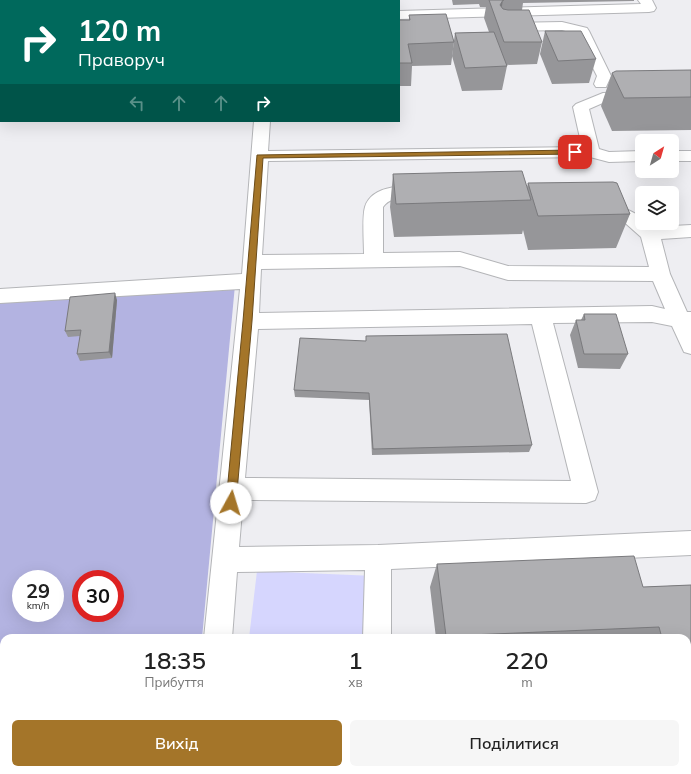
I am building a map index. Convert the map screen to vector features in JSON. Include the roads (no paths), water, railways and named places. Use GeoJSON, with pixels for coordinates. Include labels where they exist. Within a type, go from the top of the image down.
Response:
{"type":"FeatureCollection","features":[{"type":"Feature","properties":{"kind":"street"},"geometry":{"type":"LineString","coordinates":[[400,15],[649,8],[645,0]]}},
{"type":"Feature","properties":{"kind":"street"},"geometry":{"type":"LineString","coordinates":[[492,28],[562,26],[582,31],[604,76],[601,84]]}},
{"type":"Feature","properties":{"kind":"street"},"geometry":{"type":"LineString","coordinates":[[591,152],[581,107],[604,98],[643,97]]}},
{"type":"Feature","properties":{"kind":"street"},"geometry":{"type":"LineString","coordinates":[[218,634],[224,560],[248,321],[262,122]]}},
{"type":"Feature","properties":{"kind":"street"},"geometry":{"type":"LineString","coordinates":[[259,156],[591,152],[609,157],[635,156]]}},
{"type":"Feature","properties":{"kind":"street"},"geometry":{"type":"LineString","coordinates":[[679,156],[691,156]]}},
{"type":"Feature","properties":{"kind":"street"},"geometry":{"type":"LineString","coordinates":[[373,260],[374,207],[380,198],[392,193],[439,192]]}},
{"type":"Feature","properties":{"kind":"street"},"geometry":{"type":"LineString","coordinates":[[584,205],[606,209],[629,217],[650,234],[660,274],[686,320],[691,346]]}},
{"type":"Feature","properties":{"kind":"street"},"geometry":{"type":"LineString","coordinates":[[650,234],[691,231]]}},
{"type":"Feature","properties":{"kind":"street"},"geometry":{"type":"LineString","coordinates":[[0,296],[373,260],[460,259],[508,273],[660,274]]}},
{"type":"Feature","properties":{"kind":"street"},"geometry":{"type":"LineString","coordinates":[[248,321],[652,314],[686,320]]}},
{"type":"Feature","properties":{"kind":"street"},"geometry":{"type":"LineString","coordinates":[[232,489],[586,492],[541,317]]}},
{"type":"Feature","properties":{"kind":"street"},"geometry":{"type":"LineString","coordinates":[[224,560],[378,557],[691,543]]}},
{"type":"Feature","properties":{"kind":"street"},"geometry":{"type":"LineString","coordinates":[[377,634],[378,557]]}}]}
